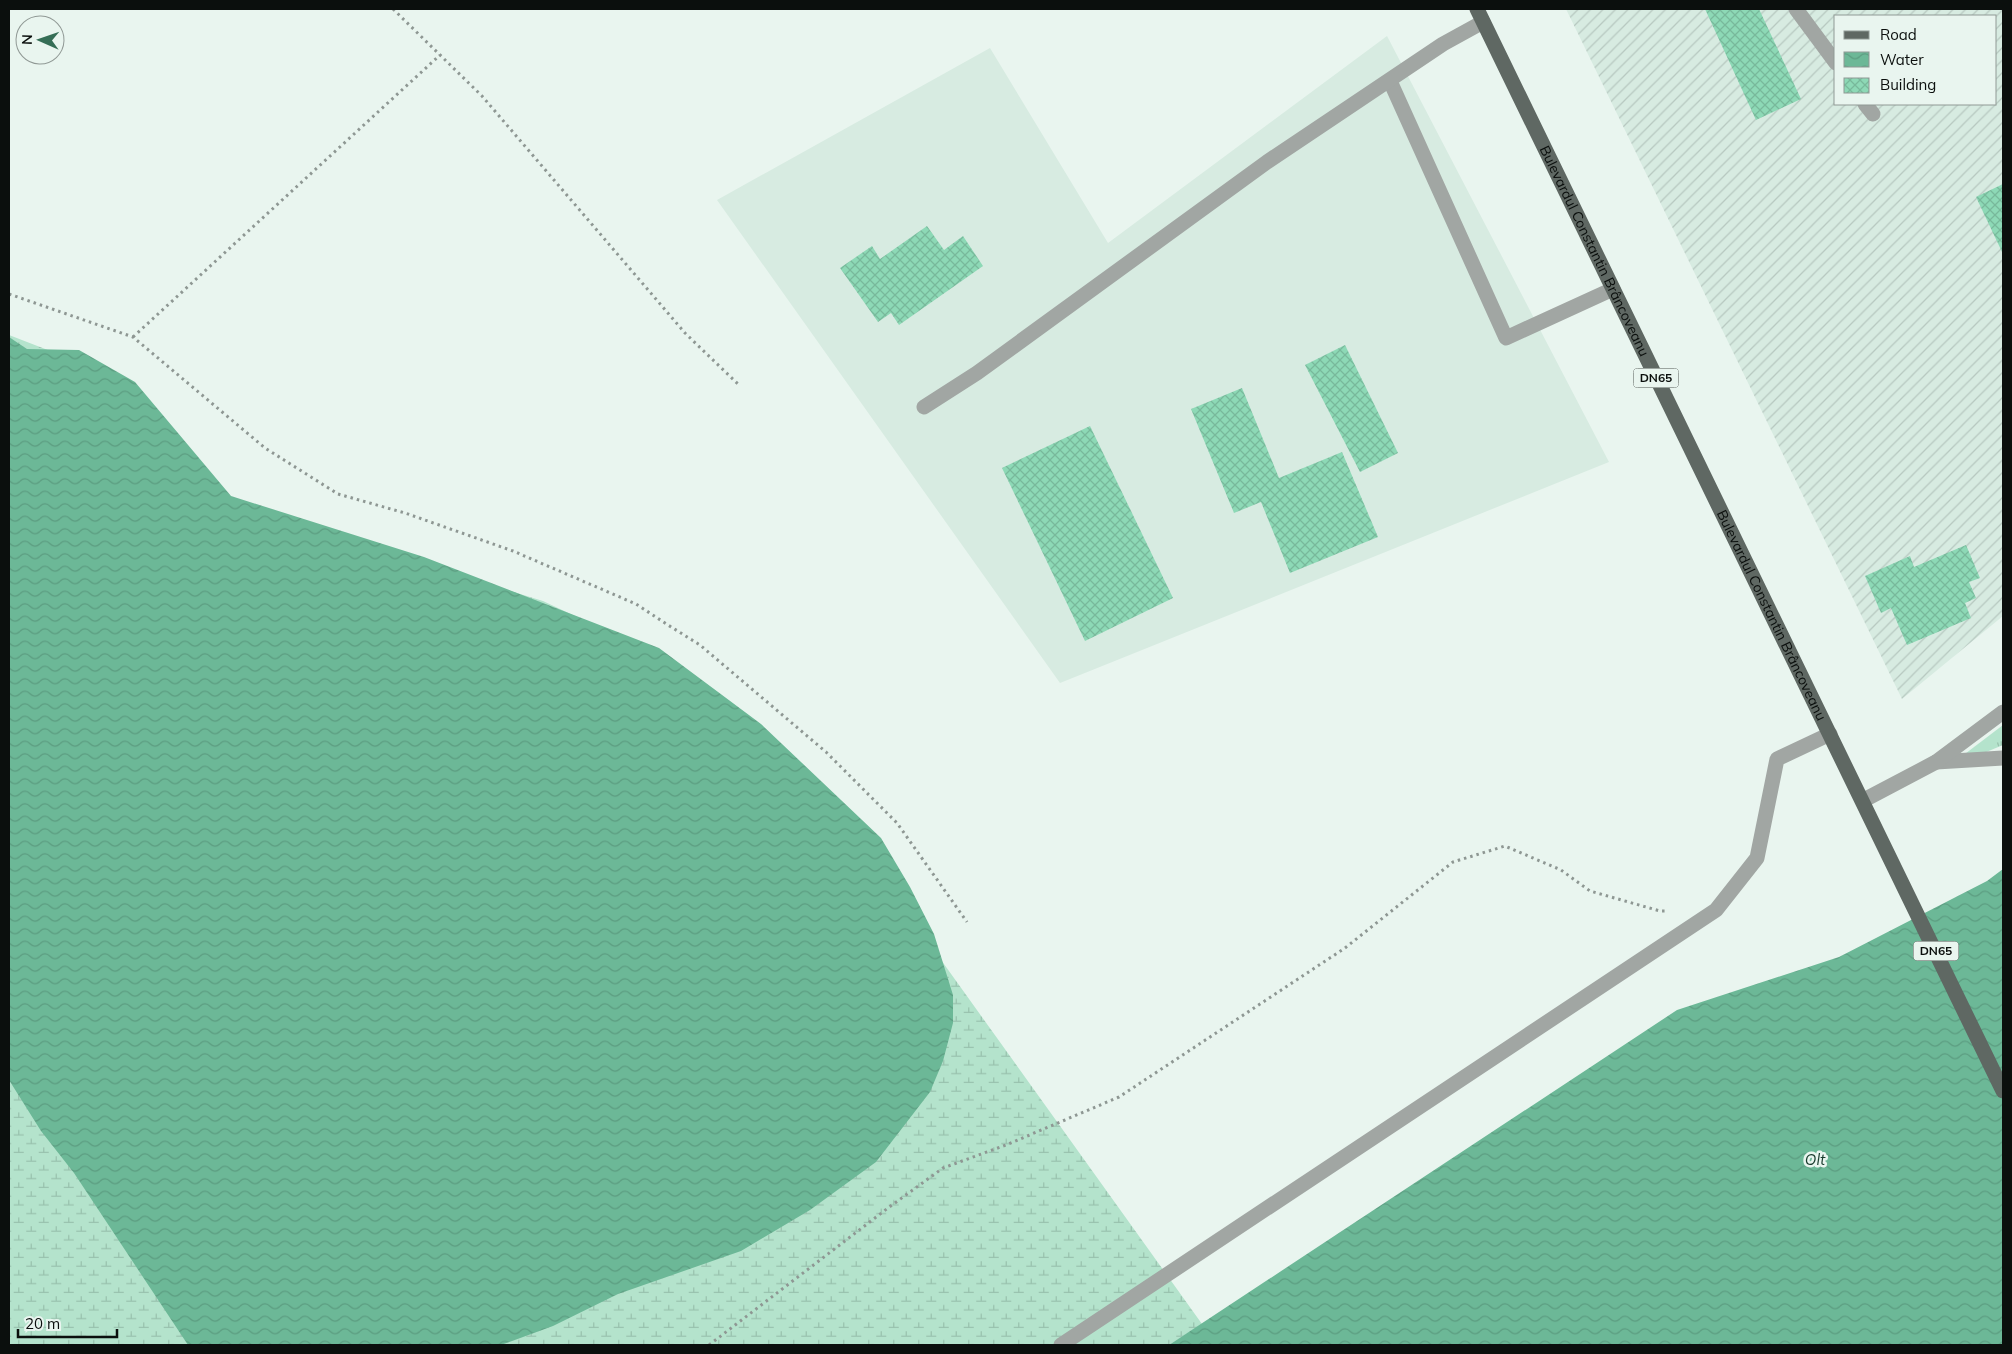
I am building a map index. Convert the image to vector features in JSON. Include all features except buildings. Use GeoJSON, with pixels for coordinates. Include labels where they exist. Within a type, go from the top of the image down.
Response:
{"type":"FeatureCollection","features":[{"type":"Feature","properties":{"kind":"main road","name":"Bulevardul Constantin Brâncoveanu"},"geometry":{"type":"LineString","coordinates":[[1478,13],[1830,734]]}},
{"type":"Feature","properties":{"kind":"main road","name":"DN65"},"geometry":{"type":"LineString","coordinates":[[1830,734],[2003,1091]]}},
{"type":"Feature","properties":{"kind":"lane"},"geometry":{"type":"LineString","coordinates":[[1796,9],[1834,60]]}},
{"type":"Feature","properties":{"kind":"lane"},"geometry":{"type":"LineString","coordinates":[[924,407],[977,373],[1267,162],[1443,44],[1478,13]]}},
{"type":"Feature","properties":{"kind":"lane"},"geometry":{"type":"LineString","coordinates":[[1390,81],[1506,338],[1613,289]]}},
{"type":"Feature","properties":{"kind":"lane"},"geometry":{"type":"LineString","coordinates":[[1866,806],[1936,762],[2003,712]]}},
{"type":"Feature","properties":{"kind":"lane"},"geometry":{"type":"LineString","coordinates":[[1061,1345],[1716,910],[1757,858],[1776,759],[1830,734]]}},
{"type":"Feature","properties":{"kind":"lane"},"geometry":{"type":"LineString","coordinates":[[1936,762],[2003,758]]}},
{"type":"Feature","properties":{"kind":"path"},"geometry":{"type":"LineString","coordinates":[[393,9],[482,96],[685,333],[738,384]]}},
{"type":"Feature","properties":{"kind":"path"},"geometry":{"type":"LineString","coordinates":[[133,336],[440,55]]}},
{"type":"Feature","properties":{"kind":"path"},"geometry":{"type":"LineString","coordinates":[[9,294],[133,336],[265,448],[338,494],[405,513],[513,551],[636,604],[700,645],[826,752],[897,824],[967,922]]}},
{"type":"Feature","properties":{"kind":"path"},"geometry":{"type":"LineString","coordinates":[[709,1345],[943,1168],[1006,1145],[1119,1097],[1345,948],[1453,862],[1506,846],[1561,870],[1590,891],[1660,911],[1669,911]]}},
{"type":"Feature","properties":{"kind":"shaded area"},"geometry":{"type":"Polygon","coordinates":[[[1566,9],[2003,9],[2003,616],[1902,699],[1566,9]]]}},
{"type":"Feature","properties":{"kind":"shaded area"},"geometry":{"type":"Polygon","coordinates":[[[1387,36],[1609,462],[1060,683],[717,200],[990,48],[1108,243],[1387,36]]]}},
{"type":"Feature","properties":{"kind":"green space"},"geometry":{"type":"Polygon","coordinates":[[[9,335],[115,376],[225,509],[407,559],[543,601],[645,649],[835,812],[1202,1324],[1169,1345],[9,1345],[9,335]]]}},
{"type":"Feature","properties":{"kind":"green space"},"geometry":{"type":"Polygon","coordinates":[[[2003,725],[2003,745],[1972,758],[1957,760],[2003,725]]]}},
{"type":"Feature","properties":{"kind":"water"},"geometry":{"type":"Polygon","coordinates":[[[9,337],[27,349],[79,350],[135,382],[231,496],[424,557],[659,648],[761,724],[881,838],[910,887],[934,934],[953,995],[953,1023],[943,1061],[930,1092],[876,1162],[810,1210],[741,1251],[618,1294],[553,1326],[501,1345],[188,1345],[74,1173],[41,1131],[9,1080],[9,337]]]}},
{"type":"Feature","properties":{"kind":"water","name":"Olt"},"geometry":{"type":"Polygon","coordinates":[[[2003,869],[2003,1345],[1169,1345],[1677,1010],[1839,957],[1987,881],[2003,869]]]}}]}
